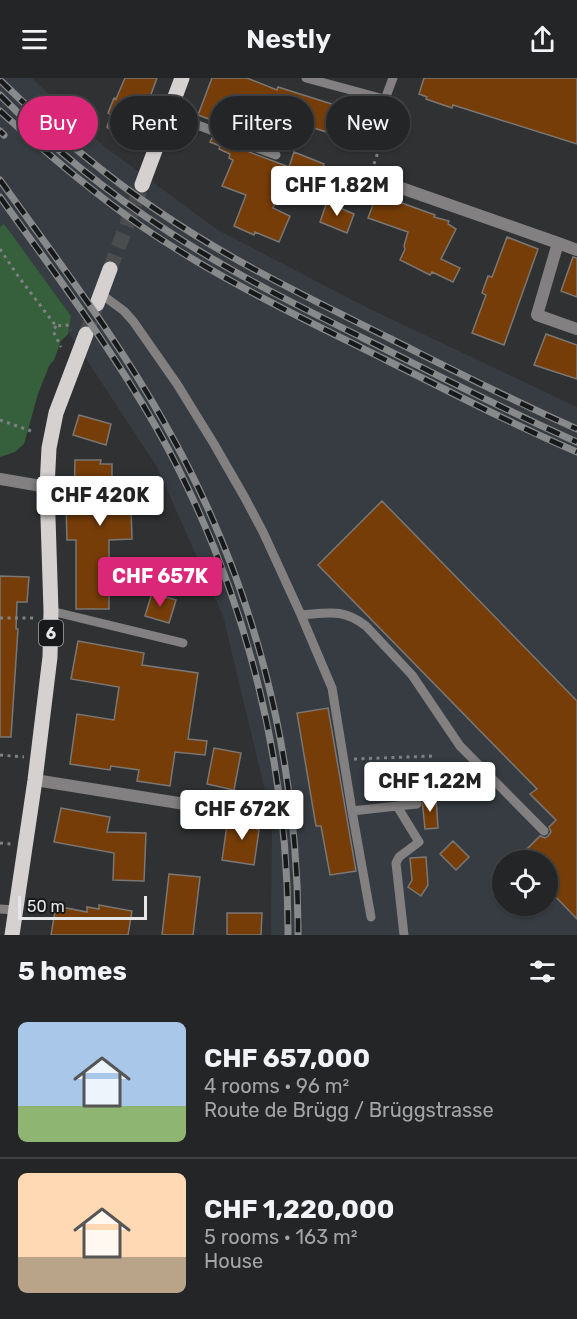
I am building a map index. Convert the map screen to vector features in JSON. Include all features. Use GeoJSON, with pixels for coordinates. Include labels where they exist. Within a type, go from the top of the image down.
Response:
{"type":"FeatureCollection","features":[{"type":"Feature","properties":{"kind":"main road"},"geometry":{"type":"LineString","coordinates":[[176,96],[182,78]]}},
{"type":"Feature","properties":{"kind":"main road"},"geometry":{"type":"LineString","coordinates":[[142,184],[155,150]]}},
{"type":"Feature","properties":{"kind":"main road"},"geometry":{"type":"LineString","coordinates":[[99,299],[110,269]]}},
{"type":"Feature","properties":{"kind":"main road","name":"6"},"geometry":{"type":"LineString","coordinates":[[12,935],[8,909],[35,780],[48,674],[51,611],[47,487],[49,448],[79,333]]}},
{"type":"Feature","properties":{"kind":"street"},"geometry":{"type":"LineString","coordinates":[[370,177],[577,250]]}},
{"type":"Feature","properties":{"kind":"street"},"geometry":{"type":"LineString","coordinates":[[558,243],[537,315],[577,329]]}},
{"type":"Feature","properties":{"kind":"street"},"geometry":{"type":"LineString","coordinates":[[0,479],[47,487]]}},
{"type":"Feature","properties":{"kind":"street"},"geometry":{"type":"LineString","coordinates":[[35,780],[216,809]]}},
{"type":"Feature","properties":{"kind":"lane"},"geometry":{"type":"LineString","coordinates":[[306,78],[375,96]]}},
{"type":"Feature","properties":{"kind":"lane"},"geometry":{"type":"LineString","coordinates":[[391,96],[393,78]]}},
{"type":"Feature","properties":{"kind":"lane"},"geometry":{"type":"LineString","coordinates":[[198,130],[276,155]]}},
{"type":"Feature","properties":{"kind":"lane"},"geometry":{"type":"LineString","coordinates":[[99,299],[124,311],[177,384],[249,506],[301,615],[332,688],[371,917]]}},
{"type":"Feature","properties":{"kind":"lane"},"geometry":{"type":"LineString","coordinates":[[51,611],[183,643]]}},
{"type":"Feature","properties":{"kind":"lane"},"geometry":{"type":"LineString","coordinates":[[301,615],[344,614],[359,620],[366,626],[412,675],[460,746],[544,831]]}},
{"type":"Feature","properties":{"kind":"lane"},"geometry":{"type":"LineString","coordinates":[[352,811],[417,804]]}},
{"type":"Feature","properties":{"kind":"lane"},"geometry":{"type":"LineString","coordinates":[[397,806],[419,842],[399,857],[396,863],[404,935]]}},
{"type":"Feature","properties":{"kind":"path"},"geometry":{"type":"LineString","coordinates":[[370,177],[377,150]]}},
{"type":"Feature","properties":{"kind":"path"},"geometry":{"type":"LineString","coordinates":[[0,249],[56,326]]}},
{"type":"Feature","properties":{"kind":"path"},"geometry":{"type":"LineString","coordinates":[[56,326],[67,325],[79,333]]}},
{"type":"Feature","properties":{"kind":"path"},"geometry":{"type":"LineString","coordinates":[[56,326],[53,331],[61,347]]}},
{"type":"Feature","properties":{"kind":"path"},"geometry":{"type":"LineString","coordinates":[[0,420],[31,431]]}},
{"type":"Feature","properties":{"kind":"path"},"geometry":{"type":"LineString","coordinates":[[0,618],[36,618]]}},
{"type":"Feature","properties":{"kind":"path"},"geometry":{"type":"LineString","coordinates":[[0,755],[25,757]]}},
{"type":"Feature","properties":{"kind":"path"},"geometry":{"type":"LineString","coordinates":[[344,760],[434,756]]}},
{"type":"Feature","properties":{"kind":"path"},"geometry":{"type":"LineString","coordinates":[[0,843],[13,844]]}},
{"type":"Feature","properties":{"kind":"shaded area"},"geometry":{"type":"Polygon","coordinates":[[[0,78],[32,78],[51,96],[18,96],[18,150],[98,150],[98,140],[218,230],[368,308],[577,407],[577,935],[271,935],[272,820],[223,616],[157,467],[65,327],[0,234],[0,78]]]}},
{"type":"Feature","properties":{"kind":"green space"},"geometry":{"type":"Polygon","coordinates":[[[4,224],[71,316],[68,334],[61,341],[38,394],[24,444],[15,452],[0,457],[0,227],[4,224]]]}},
{"type":"Feature","properties":{"kind":"building"},"geometry":{"type":"Polygon","coordinates":[[[125,78],[157,78],[150,96],[117,96],[125,78]]]}},
{"type":"Feature","properties":{"kind":"building"},"geometry":{"type":"Polygon","coordinates":[[[212,78],[247,78],[277,90],[278,87],[306,96],[210,96],[210,119],[198,115],[212,78]]]}},
{"type":"Feature","properties":{"kind":"building"},"geometry":{"type":"Polygon","coordinates":[[[424,78],[577,78],[577,144],[453,105],[452,108],[426,99],[427,97],[419,94],[424,78]]]}},
{"type":"Feature","properties":{"kind":"building"},"geometry":{"type":"Polygon","coordinates":[[[314,98],[326,102],[326,132],[314,128],[314,98]]]}},
{"type":"Feature","properties":{"kind":"building"},"geometry":{"type":"Polygon","coordinates":[[[221,150],[244,150],[289,167],[273,208],[290,216],[279,242],[234,226],[246,195],[222,186],[233,160],[229,158],[230,154],[221,150]]]}},
{"type":"Feature","properties":{"kind":"building"},"geometry":{"type":"Polygon","coordinates":[[[294,152],[324,164],[318,179],[289,167],[294,152]]]}},
{"type":"Feature","properties":{"kind":"building"},"geometry":{"type":"Polygon","coordinates":[[[377,194],[449,221],[448,224],[456,229],[441,259],[460,268],[453,282],[432,272],[430,275],[400,260],[408,232],[368,218],[377,194]]]}},
{"type":"Feature","properties":{"kind":"building"},"geometry":{"type":"Polygon","coordinates":[[[328,199],[342,204],[340,208],[354,214],[347,233],[320,222],[328,199]]]}},
{"type":"Feature","properties":{"kind":"building"},"geometry":{"type":"Polygon","coordinates":[[[507,237],[538,249],[504,345],[472,333],[486,295],[482,293],[488,276],[492,277],[507,237]]]}},
{"type":"Feature","properties":{"kind":"building"},"geometry":{"type":"Polygon","coordinates":[[[573,257],[577,258],[577,297],[561,291],[573,257]]]}},
{"type":"Feature","properties":{"kind":"building"},"geometry":{"type":"Polygon","coordinates":[[[546,334],[577,345],[577,379],[534,365],[546,334]]]}},
{"type":"Feature","properties":{"kind":"building"},"geometry":{"type":"Polygon","coordinates":[[[79,415],[111,424],[106,445],[73,435],[79,415]]]}},
{"type":"Feature","properties":{"kind":"building"},"geometry":{"type":"Polygon","coordinates":[[[75,460],[101,460],[100,464],[112,464],[112,489],[157,484],[159,504],[131,508],[132,539],[109,540],[109,609],[76,609],[76,540],[67,540],[66,506],[74,505],[75,460]]]}},
{"type":"Feature","properties":{"kind":"building"},"geometry":{"type":"Polygon","coordinates":[[[382,501],[577,701],[577,919],[558,899],[558,850],[526,850],[540,836],[545,838],[548,836],[551,832],[549,827],[556,820],[530,794],[537,789],[318,565],[382,501]]]}},
{"type":"Feature","properties":{"kind":"building"},"geometry":{"type":"Polygon","coordinates":[[[0,576],[29,577],[27,602],[17,602],[16,629],[18,629],[11,737],[0,737],[0,576]]]}},
{"type":"Feature","properties":{"kind":"building"},"geometry":{"type":"Polygon","coordinates":[[[152,593],[176,600],[169,623],[145,616],[152,593]]]}},
{"type":"Feature","properties":{"kind":"building"},"geometry":{"type":"Polygon","coordinates":[[[78,641],[144,653],[142,665],[198,673],[188,739],[207,741],[205,755],[175,752],[170,786],[137,781],[139,770],[111,766],[110,770],[70,764],[77,714],[114,720],[119,687],[71,679],[78,641]]]}},
{"type":"Feature","properties":{"kind":"building"},"geometry":{"type":"Polygon","coordinates":[[[328,708],[356,871],[330,875],[321,826],[316,826],[297,713],[328,708]]]}},
{"type":"Feature","properties":{"kind":"building"},"geometry":{"type":"Polygon","coordinates":[[[214,748],[241,753],[234,790],[207,784],[214,748]]]}},
{"type":"Feature","properties":{"kind":"building"},"geometry":{"type":"Polygon","coordinates":[[[401,765],[428,766],[428,782],[401,782],[401,765]]]}},
{"type":"Feature","properties":{"kind":"building"},"geometry":{"type":"Polygon","coordinates":[[[436,797],[438,828],[425,829],[422,799],[436,797]]]}},
{"type":"Feature","properties":{"kind":"building"},"geometry":{"type":"Polygon","coordinates":[[[61,808],[110,817],[107,832],[146,833],[144,881],[113,880],[114,853],[54,842],[61,808]]]}},
{"type":"Feature","properties":{"kind":"building"},"geometry":{"type":"Polygon","coordinates":[[[241,812],[256,814],[255,828],[259,830],[254,865],[222,860],[227,825],[240,827],[241,812]]]}},
{"type":"Feature","properties":{"kind":"building"},"geometry":{"type":"Polygon","coordinates":[[[453,841],[469,857],[456,870],[440,854],[453,841]]]}},
{"type":"Feature","properties":{"kind":"building"},"geometry":{"type":"Polygon","coordinates":[[[426,857],[428,885],[421,896],[408,887],[412,880],[410,858],[426,857]]]}},
{"type":"Feature","properties":{"kind":"building"},"geometry":{"type":"Polygon","coordinates":[[[169,874],[200,877],[193,935],[162,935],[169,874]]]}},
{"type":"Feature","properties":{"kind":"building"},"geometry":{"type":"Polygon","coordinates":[[[99,905],[132,911],[128,935],[51,935],[56,906],[87,912],[87,907],[99,909],[99,905]]]}},
{"type":"Feature","properties":{"kind":"building"},"geometry":{"type":"Polygon","coordinates":[[[227,913],[262,913],[261,935],[227,935],[227,913]]]}},
{"type":"Feature","properties":{"kind":"tunnel"},"geometry":{"type":"LineString","coordinates":[[110,269],[142,185]]}},
{"type":"Feature","properties":{"kind":"tunnel"},"geometry":{"type":"LineString","coordinates":[[86,334],[97,304]]}},
{"type":"Feature","properties":{"kind":"railway"},"geometry":{"type":"LineString","coordinates":[[0,80],[98,167],[139,198],[216,248],[331,309],[577,429]]}},
{"type":"Feature","properties":{"kind":"railway"},"geometry":{"type":"LineString","coordinates":[[0,95],[39,133],[81,168],[146,217],[194,248],[324,319],[577,442]]}},
{"type":"Feature","properties":{"kind":"railway"},"geometry":{"type":"LineString","coordinates":[[0,111],[104,199],[200,264],[325,330],[506,420],[577,452]]}},
{"type":"Feature","properties":{"kind":"railway"},"geometry":{"type":"LineString","coordinates":[[0,131],[4,135]]}},
{"type":"Feature","properties":{"kind":"railway"},"geometry":{"type":"LineString","coordinates":[[0,180],[86,300],[146,392],[196,483],[223,544],[246,607],[265,671],[280,736],[290,801],[296,868],[298,935]]}},
{"type":"Feature","properties":{"kind":"railway"},"geometry":{"type":"LineString","coordinates":[[0,197],[120,367],[156,427],[187,486],[213,546],[236,609],[255,672],[270,737],[280,803],[286,869],[288,935]]}}]}
